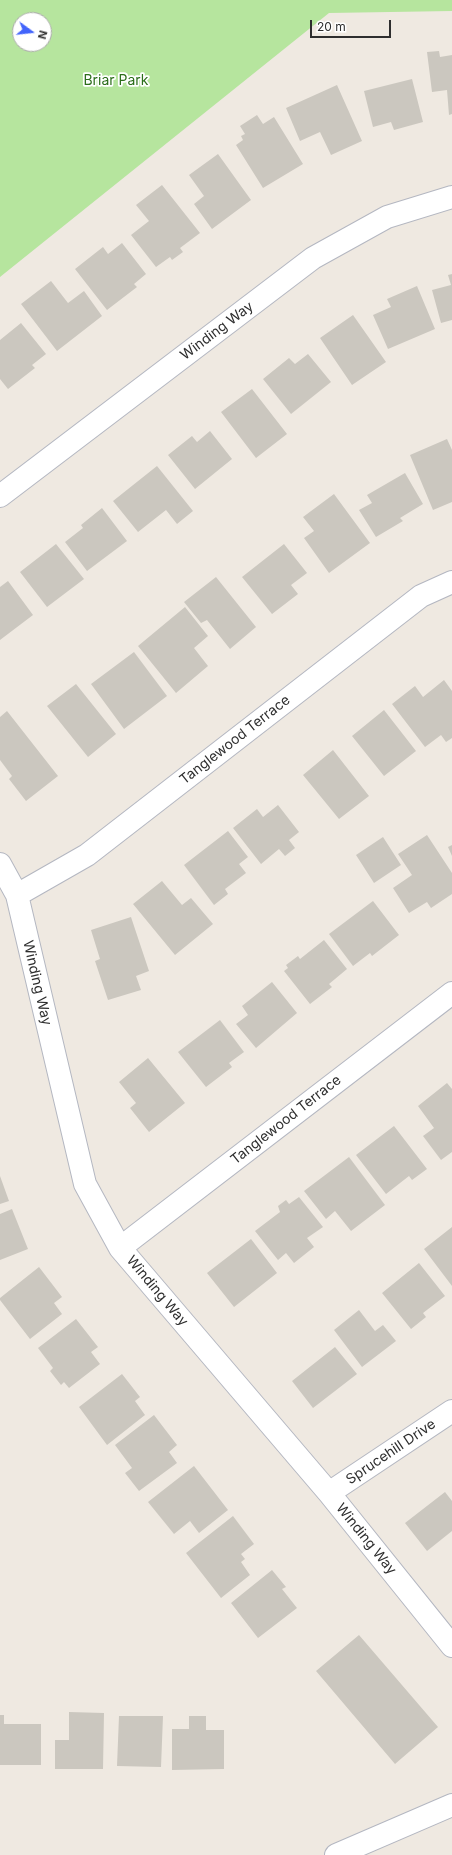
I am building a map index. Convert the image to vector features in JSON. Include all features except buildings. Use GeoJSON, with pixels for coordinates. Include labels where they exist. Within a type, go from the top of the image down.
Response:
{"type":"FeatureCollection","features":[{"type":"Feature","properties":{"kind":"street","name":"Winding Way"},"geometry":{"type":"LineString","coordinates":[[0,496],[312,258],[387,217],[452,198]]}},
{"type":"Feature","properties":{"kind":"street","name":"Tanglewood Terrace"},"geometry":{"type":"LineString","coordinates":[[17,895],[87,855],[421,596],[452,582]]}},
{"type":"Feature","properties":{"kind":"street","name":"Winding Way"},"geometry":{"type":"LineString","coordinates":[[0,864],[17,895],[85,1184],[120,1248],[329,1494],[452,1646]]}},
{"type":"Feature","properties":{"kind":"street","name":"Tanglewood Terrace"},"geometry":{"type":"LineString","coordinates":[[120,1248],[452,993]]}},
{"type":"Feature","properties":{"kind":"street","name":"Sprucehill Drive"},"geometry":{"type":"LineString","coordinates":[[329,1494],[452,1411]]}},
{"type":"Feature","properties":{"kind":"street"},"geometry":{"type":"LineString","coordinates":[[336,1855],[452,1805]]}},
{"type":"Feature","properties":{"kind":"green space","name":"Briar Park"},"geometry":{"type":"Polygon","coordinates":[[[0,0],[452,0],[452,11],[329,13],[0,277],[0,0]]]}}]}
